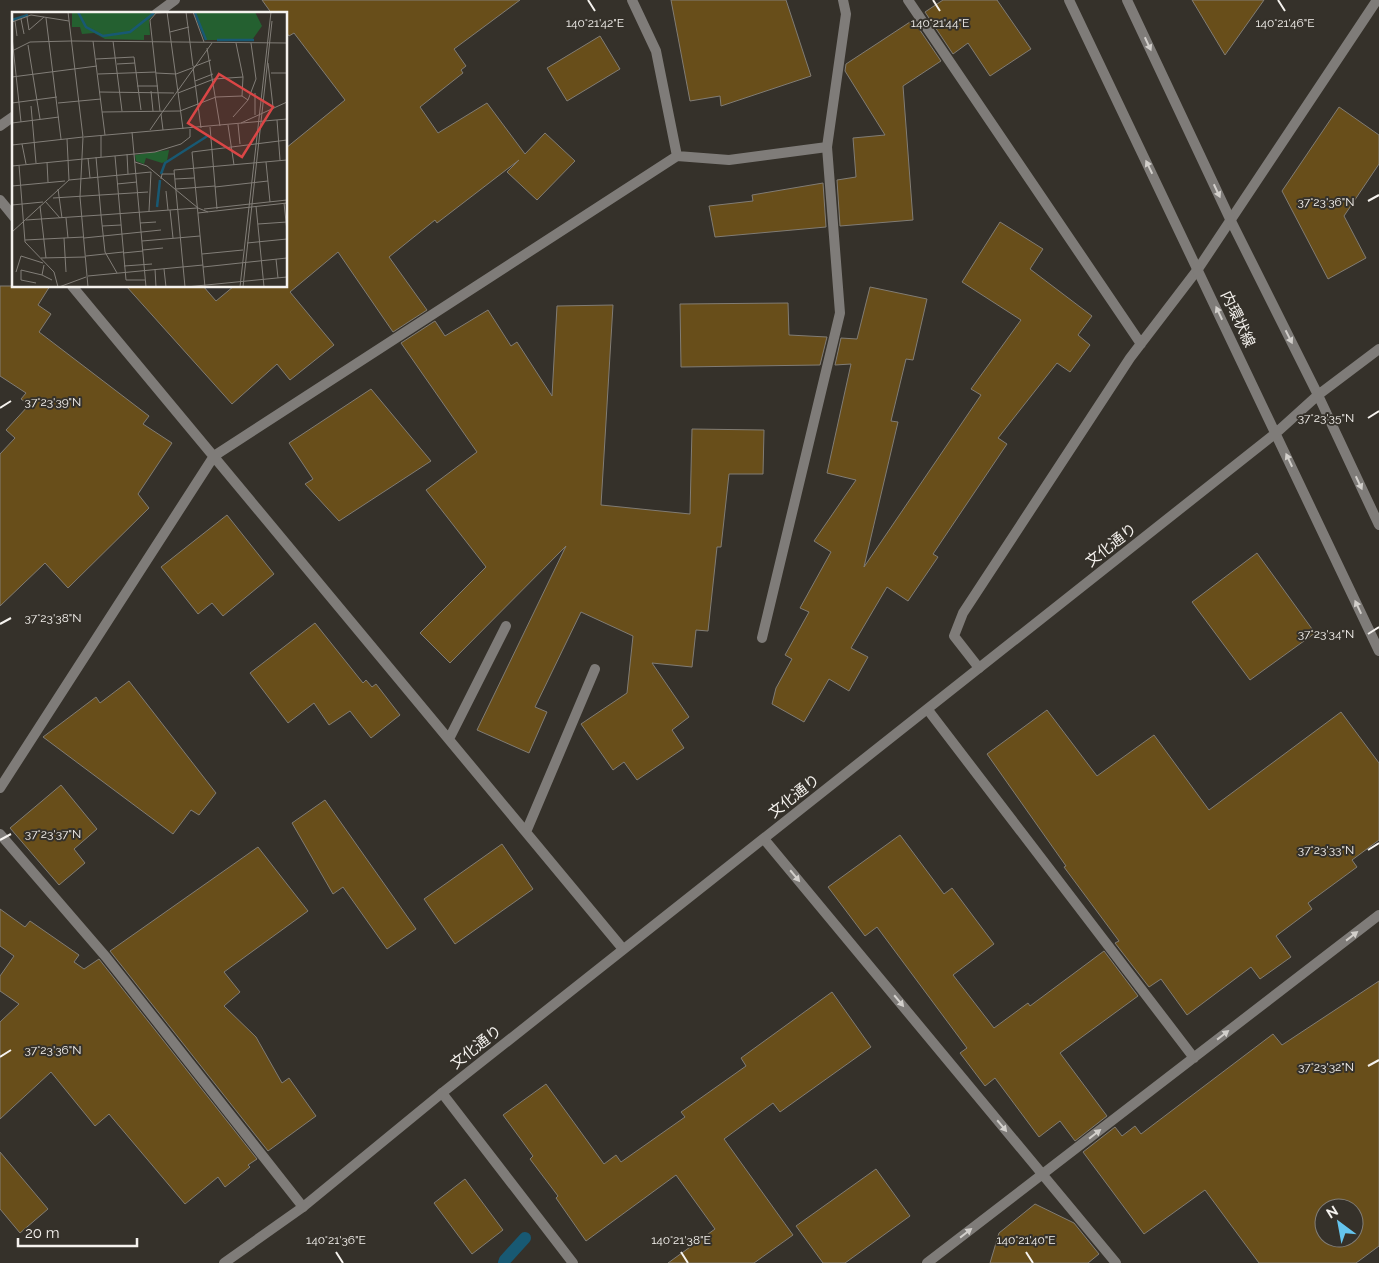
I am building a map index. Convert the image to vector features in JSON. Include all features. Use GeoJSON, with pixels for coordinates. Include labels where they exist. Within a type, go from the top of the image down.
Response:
{"type":"FeatureCollection","features":[{"type":"Feature","properties":{"kind":"street"},"geometry":{"type":"LineString","coordinates":[[159,12],[175,0]]}},
{"type":"Feature","properties":{"kind":"street"},"geometry":{"type":"LineString","coordinates":[[632,0],[656,51],[677,156]]}},
{"type":"Feature","properties":{"kind":"street"},"geometry":{"type":"LineString","coordinates":[[762,638],[840,313],[826,147],[846,14],[842,0]]}},
{"type":"Feature","properties":{"kind":"street"},"geometry":{"type":"LineString","coordinates":[[908,0],[1141,344]]}},
{"type":"Feature","properties":{"kind":"street","name":"内環状線"},"geometry":{"type":"LineString","coordinates":[[1069,0],[1379,651]]}},
{"type":"Feature","properties":{"kind":"street"},"geometry":{"type":"LineString","coordinates":[[1127,0],[1231,221],[1318,395],[1379,525]]}},
{"type":"Feature","properties":{"kind":"street"},"geometry":{"type":"LineString","coordinates":[[979,668],[954,636],[962,613],[1141,344],[1198,269],[1231,221],[1377,0]]}},
{"type":"Feature","properties":{"kind":"street"},"geometry":{"type":"LineString","coordinates":[[0,126],[12,117]]}},
{"type":"Feature","properties":{"kind":"street"},"geometry":{"type":"LineString","coordinates":[[0,788],[214,456],[677,156],[729,160],[826,147]]}},
{"type":"Feature","properties":{"kind":"street"},"geometry":{"type":"LineString","coordinates":[[0,200],[12,215]]}},
{"type":"Feature","properties":{"kind":"street"},"geometry":{"type":"LineString","coordinates":[[74,288],[623,949]]}},
{"type":"Feature","properties":{"kind":"street","name":"文化通り"},"geometry":{"type":"LineString","coordinates":[[224,1263],[303,1207],[442,1093],[928,710],[1276,433],[1318,395],[1379,349]]}},
{"type":"Feature","properties":{"kind":"street"},"geometry":{"type":"LineString","coordinates":[[449,739],[506,626]]}},
{"type":"Feature","properties":{"kind":"street"},"geometry":{"type":"LineString","coordinates":[[526,832],[595,669]]}},
{"type":"Feature","properties":{"kind":"street"},"geometry":{"type":"LineString","coordinates":[[928,710],[1194,1058]]}},
{"type":"Feature","properties":{"kind":"street"},"geometry":{"type":"LineString","coordinates":[[0,834],[106,957],[303,1207]]}},
{"type":"Feature","properties":{"kind":"street"},"geometry":{"type":"LineString","coordinates":[[764,838],[1116,1263]]}},
{"type":"Feature","properties":{"kind":"street"},"geometry":{"type":"LineString","coordinates":[[927,1263],[1379,915]]}},
{"type":"Feature","properties":{"kind":"street"},"geometry":{"type":"LineString","coordinates":[[442,1093],[572,1263]]}},
{"type":"Feature","properties":{"kind":"building"},"geometry":{"type":"Polygon","coordinates":[[[262,0],[520,0],[454,49],[466,66],[461,70],[463,73],[420,107],[438,133],[487,103],[525,154],[545,133],[575,161],[537,200],[507,172],[519,160],[437,223],[435,220],[389,257],[427,310],[393,332],[338,252],[290,292],[334,345],[290,380],[277,364],[232,404],[128,288],[205,288],[216,301],[232,288],[288,288],[288,146],[345,100],[294,33],[289,36],[288,35],[288,12],[271,12],[262,0]]]}},
{"type":"Feature","properties":{"kind":"building"},"geometry":{"type":"Polygon","coordinates":[[[671,0],[786,0],[811,76],[721,106],[720,96],[690,101],[671,0]]]}},
{"type":"Feature","properties":{"kind":"building"},"geometry":{"type":"Polygon","coordinates":[[[943,0],[997,0],[1031,49],[990,76],[968,43],[953,54],[925,12],[943,0]]]}},
{"type":"Feature","properties":{"kind":"building"},"geometry":{"type":"Polygon","coordinates":[[[1192,0],[1264,0],[1225,55],[1192,0]]]}},
{"type":"Feature","properties":{"kind":"building"},"geometry":{"type":"Polygon","coordinates":[[[913,20],[941,61],[903,86],[913,220],[840,226],[837,180],[856,177],[853,138],[885,135],[845,71],[846,64],[913,20]]]}},
{"type":"Feature","properties":{"kind":"building"},"geometry":{"type":"Polygon","coordinates":[[[600,36],[620,69],[567,101],[547,68],[600,36]]]}},
{"type":"Feature","properties":{"kind":"building"},"geometry":{"type":"Polygon","coordinates":[[[1339,107],[1379,135],[1379,164],[1344,216],[1366,258],[1328,279],[1282,191],[1339,107]]]}},
{"type":"Feature","properties":{"kind":"building"},"geometry":{"type":"Polygon","coordinates":[[[823,183],[826,227],[715,237],[709,206],[753,201],[752,195],[823,183]]]}},
{"type":"Feature","properties":{"kind":"building"},"geometry":{"type":"Polygon","coordinates":[[[1000,222],[1043,249],[1030,269],[1092,316],[1078,335],[1090,345],[1070,372],[1057,363],[998,438],[1007,444],[933,554],[938,557],[908,601],[887,587],[851,648],[868,657],[849,691],[829,679],[804,722],[772,704],[776,688],[792,659],[785,655],[809,612],[800,608],[831,552],[814,541],[856,480],[827,473],[851,364],[835,365],[841,338],[857,339],[870,287],[927,299],[913,360],[906,359],[891,421],[898,422],[864,567],[981,395],[971,389],[1021,320],[962,282],[1000,222]]]}},
{"type":"Feature","properties":{"kind":"building"},"geometry":{"type":"Polygon","coordinates":[[[0,286],[12,286],[12,288],[49,288],[38,305],[51,314],[39,332],[149,416],[143,424],[172,443],[138,494],[149,508],[68,588],[45,563],[0,606],[0,454],[15,438],[6,430],[29,405],[21,399],[26,393],[0,376],[0,286]]]}},
{"type":"Feature","properties":{"kind":"building"},"geometry":{"type":"Polygon","coordinates":[[[788,303],[789,335],[827,337],[820,365],[681,367],[680,304],[788,303]]]}},
{"type":"Feature","properties":{"kind":"building"},"geometry":{"type":"Polygon","coordinates":[[[613,305],[601,505],[690,514],[692,429],[764,430],[763,474],[729,474],[721,547],[717,547],[708,631],[696,630],[692,667],[652,663],[689,717],[672,730],[684,748],[637,780],[624,762],[613,770],[581,724],[627,693],[633,636],[581,612],[535,707],[547,712],[529,753],[477,730],[566,546],[450,663],[420,633],[486,567],[426,490],[477,452],[401,343],[435,321],[445,336],[488,310],[511,346],[517,342],[552,396],[557,306],[613,305]]]}},
{"type":"Feature","properties":{"kind":"building"},"geometry":{"type":"Polygon","coordinates":[[[371,389],[431,461],[339,521],[305,484],[313,479],[289,443],[371,389]]]}},
{"type":"Feature","properties":{"kind":"building"},"geometry":{"type":"Polygon","coordinates":[[[227,515],[274,574],[223,616],[212,603],[198,614],[161,567],[227,515]]]}},
{"type":"Feature","properties":{"kind":"building"},"geometry":{"type":"Polygon","coordinates":[[[1257,553],[1315,633],[1250,680],[1192,602],[1257,553]]]}},
{"type":"Feature","properties":{"kind":"building"},"geometry":{"type":"Polygon","coordinates":[[[315,623],[363,683],[366,680],[372,687],[376,684],[400,715],[371,738],[350,711],[329,725],[314,703],[288,723],[250,673],[315,623]]]}},
{"type":"Feature","properties":{"kind":"building"},"geometry":{"type":"Polygon","coordinates":[[[129,681],[216,793],[199,815],[191,810],[173,834],[43,737],[96,697],[100,703],[129,681]]]}},
{"type":"Feature","properties":{"kind":"building"},"geometry":{"type":"Polygon","coordinates":[[[1047,710],[1097,776],[1154,735],[1209,810],[1341,712],[1379,763],[1379,840],[1352,860],[1357,867],[1308,903],[1312,909],[1276,936],[1291,957],[1260,979],[1251,967],[1187,1015],[1161,979],[1149,987],[1115,943],[1119,941],[1064,867],[1066,866],[987,754],[1047,710]]]}},
{"type":"Feature","properties":{"kind":"building"},"geometry":{"type":"Polygon","coordinates":[[[61,785],[97,829],[74,849],[85,863],[59,885],[10,828],[61,785]]]}},
{"type":"Feature","properties":{"kind":"building"},"geometry":{"type":"Polygon","coordinates":[[[325,800],[416,929],[387,949],[343,887],[333,894],[292,823],[325,800]]]}},
{"type":"Feature","properties":{"kind":"building"},"geometry":{"type":"Polygon","coordinates":[[[900,835],[944,894],[952,888],[994,944],[953,975],[994,1028],[1028,1003],[1030,1006],[1104,951],[1138,996],[1060,1053],[1107,1116],[1075,1141],[1060,1121],[1039,1137],[995,1078],[985,1086],[960,1053],[967,1048],[877,927],[865,936],[828,887],[900,835]]]}},
{"type":"Feature","properties":{"kind":"building"},"geometry":{"type":"Polygon","coordinates":[[[502,844],[533,889],[455,944],[424,899],[502,844]]]}},
{"type":"Feature","properties":{"kind":"building"},"geometry":{"type":"Polygon","coordinates":[[[258,847],[308,911],[224,972],[240,992],[224,1006],[256,1037],[282,1083],[289,1078],[316,1116],[268,1151],[110,951],[258,847]]]}},
{"type":"Feature","properties":{"kind":"building"},"geometry":{"type":"Polygon","coordinates":[[[0,909],[25,927],[30,921],[79,955],[74,962],[84,969],[99,959],[257,1159],[248,1165],[250,1167],[225,1187],[218,1177],[185,1204],[109,1114],[95,1126],[51,1072],[0,1119],[0,1022],[19,1004],[0,991],[0,976],[14,956],[0,946],[0,909]]]}},
{"type":"Feature","properties":{"kind":"building"},"geometry":{"type":"Polygon","coordinates":[[[1379,981],[1379,1246],[1356,1263],[1259,1263],[1205,1190],[1144,1234],[1083,1152],[1115,1127],[1122,1136],[1135,1126],[1141,1134],[1273,1034],[1282,1045],[1379,981]]]}},
{"type":"Feature","properties":{"kind":"building"},"geometry":{"type":"Polygon","coordinates":[[[832,992],[871,1047],[780,1112],[773,1103],[724,1139],[793,1235],[754,1263],[668,1263],[715,1229],[676,1175],[586,1241],[556,1198],[558,1196],[530,1159],[533,1156],[503,1115],[546,1084],[604,1164],[616,1155],[621,1162],[685,1117],[681,1112],[746,1066],[741,1058],[832,992]]]}},
{"type":"Feature","properties":{"kind":"building"},"geometry":{"type":"Polygon","coordinates":[[[0,1152],[48,1209],[20,1233],[0,1209],[0,1152]]]}},
{"type":"Feature","properties":{"kind":"building"},"geometry":{"type":"Polygon","coordinates":[[[876,1169],[910,1216],[845,1263],[823,1263],[796,1226],[876,1169]]]}},
{"type":"Feature","properties":{"kind":"building"},"geometry":{"type":"Polygon","coordinates":[[[465,1179],[503,1230],[472,1254],[434,1203],[465,1179]]]}},
{"type":"Feature","properties":{"kind":"building"},"geometry":{"type":"Polygon","coordinates":[[[1035,1204],[1074,1223],[1099,1254],[1088,1263],[990,1263],[999,1233],[1035,1204]]]}},
{"type":"Feature","properties":{"kind":"waterway"},"geometry":{"type":"LineString","coordinates":[[504,1263],[525,1238]]}}]}
